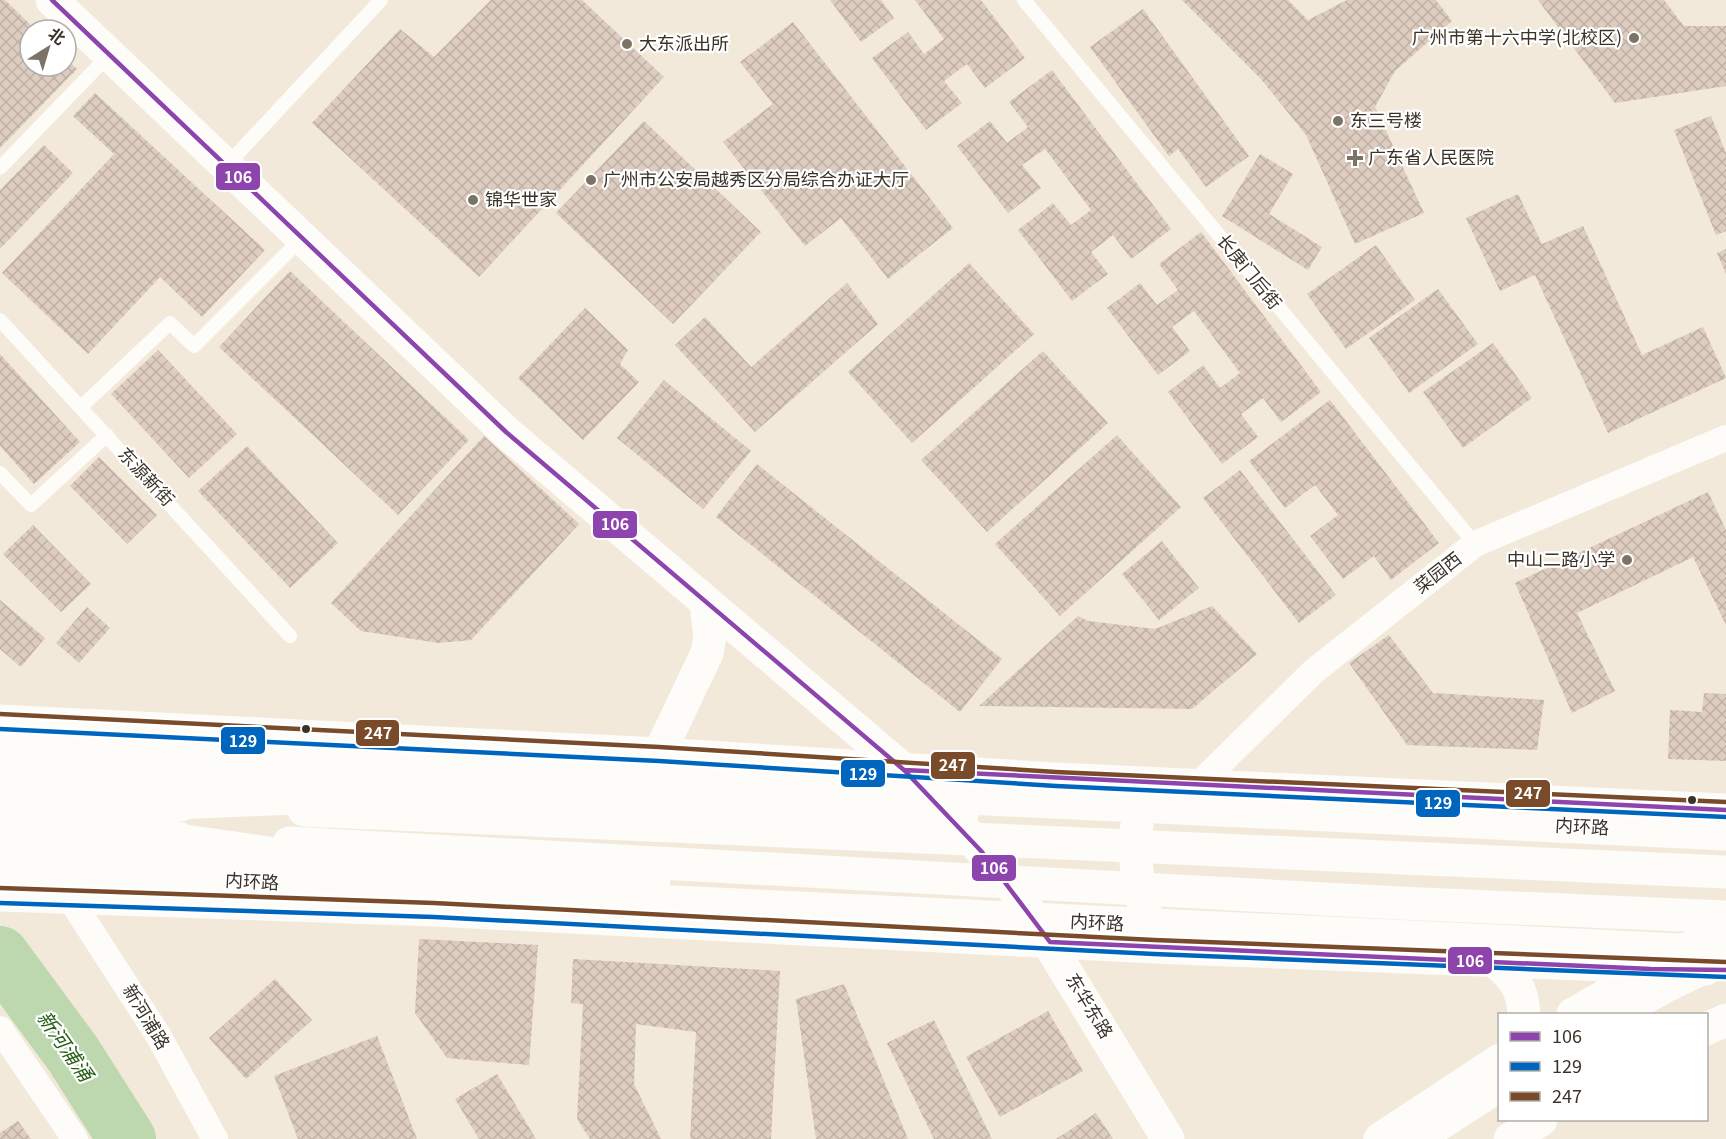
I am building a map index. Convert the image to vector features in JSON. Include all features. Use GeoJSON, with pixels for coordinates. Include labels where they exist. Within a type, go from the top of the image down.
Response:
{"type":"FeatureCollection","features":[{"type":"Feature","properties":{"kind":"main road","name":"东华东路"},"geometry":{"type":"LineString","coordinates":[[52,0],[506,432],[904,770],[954,818],[1021,898],[1050,942],[1168,1139]]}},
{"type":"Feature","properties":{"kind":"main road"},"geometry":{"type":"LineString","coordinates":[[655,768],[707,653],[710,637],[706,603]]}},
{"type":"Feature","properties":{"kind":"main road"},"geometry":{"type":"LineString","coordinates":[[0,721],[655,768],[904,770],[1153,784],[1726,810]]}},
{"type":"Feature","properties":{"kind":"main road","name":"内环路"},"geometry":{"type":"LineString","coordinates":[[0,752],[655,768],[1726,834]]}},
{"type":"Feature","properties":{"kind":"main road"},"geometry":{"type":"LineString","coordinates":[[152,804],[655,768]]}},
{"type":"Feature","properties":{"kind":"main road"},"geometry":{"type":"LineString","coordinates":[[0,770],[846,810],[954,818],[1056,779]]}},
{"type":"Feature","properties":{"kind":"main road"},"geometry":{"type":"LineString","coordinates":[[1153,784],[1145,795],[1135,840],[1140,892],[1154,947]]}},
{"type":"Feature","properties":{"kind":"main road"},"geometry":{"type":"LineString","coordinates":[[0,795],[152,804],[1726,872]]}},
{"type":"Feature","properties":{"kind":"main road"},"geometry":{"type":"LineString","coordinates":[[0,828],[1399,903],[1726,917]]}},
{"type":"Feature","properties":{"kind":"main road"},"geometry":{"type":"LineString","coordinates":[[150,836],[587,898]]}},
{"type":"Feature","properties":{"kind":"main road"},"geometry":{"type":"LineString","coordinates":[[0,851],[1021,898],[1154,947]]}},
{"type":"Feature","properties":{"kind":"main road","name":"内环路"},"geometry":{"type":"LineString","coordinates":[[0,870],[1726,952]]}},
{"type":"Feature","properties":{"kind":"main road"},"geometry":{"type":"LineString","coordinates":[[0,895],[434,910],[1154,947],[1492,960],[1651,969],[1726,970]]}},
{"type":"Feature","properties":{"kind":"main road"},"geometry":{"type":"LineString","coordinates":[[1574,1013],[1726,927]]}},
{"type":"Feature","properties":{"kind":"main road"},"geometry":{"type":"LineString","coordinates":[[1618,1013],[1664,987],[1726,957]]}},
{"type":"Feature","properties":{"kind":"main road"},"geometry":{"type":"LineString","coordinates":[[1492,960],[1507,970],[1516,982],[1523,999],[1524,1013]]}},
{"type":"Feature","properties":{"kind":"main road"},"geometry":{"type":"LineString","coordinates":[[1708,1020],[1726,1012]]}},
{"type":"Feature","properties":{"kind":"main road"},"geometry":{"type":"LineString","coordinates":[[1708,1029],[1726,1020]]}},
{"type":"Feature","properties":{"kind":"main road"},"geometry":{"type":"LineString","coordinates":[[1380,1139],[1498,1061]]}},
{"type":"Feature","properties":{"kind":"main road"},"geometry":{"type":"LineString","coordinates":[[1416,1139],[1498,1086]]}},
{"type":"Feature","properties":{"kind":"main road"},"geometry":{"type":"LineString","coordinates":[[1509,1139],[1536,1121]]}},
{"type":"Feature","properties":{"kind":"street","name":"菜园西"},"geometry":{"type":"LineString","coordinates":[[1198,785],[1314,671],[1475,544],[1726,438]]}},
{"type":"Feature","properties":{"kind":"street","name":"新河浦路"},"geometry":{"type":"LineString","coordinates":[[0,809],[71,897],[158,1035],[215,1139]]}},
{"type":"Feature","properties":{"kind":"street"},"geometry":{"type":"LineString","coordinates":[[0,1029],[75,1139]]}},
{"type":"Feature","properties":{"kind":"lane"},"geometry":{"type":"LineString","coordinates":[[226,166],[381,0]]}},
{"type":"Feature","properties":{"kind":"lane","name":"长庚门后街"},"geometry":{"type":"LineString","coordinates":[[1024,0],[1475,544]]}},
{"type":"Feature","properties":{"kind":"lane"},"geometry":{"type":"LineString","coordinates":[[0,168],[111,54]]}},
{"type":"Feature","properties":{"kind":"lane"},"geometry":{"type":"LineString","coordinates":[[81,406],[170,323],[194,346],[303,237]]}},
{"type":"Feature","properties":{"kind":"lane","name":"东源新街"},"geometry":{"type":"LineString","coordinates":[[0,320],[290,636]]}},
{"type":"Feature","properties":{"kind":"lane"},"geometry":{"type":"LineString","coordinates":[[0,472],[31,505],[107,435]]}},
{"type":"Feature","properties":{"kind":"building"},"geometry":{"type":"Polygon","coordinates":[[[0,0],[5,0],[24,18],[18,18],[18,78],[68,78],[0,148],[0,0]]]}},
{"type":"Feature","properties":{"kind":"building","name":"锦华世家"},"geometry":{"type":"Polygon","coordinates":[[[491,0],[582,0],[664,77],[479,277],[312,123],[400,29],[434,57],[491,0]]]}},
{"type":"Feature","properties":{"kind":"building"},"geometry":{"type":"Polygon","coordinates":[[[830,0],[881,0],[894,18],[861,42],[830,0]]]}},
{"type":"Feature","properties":{"kind":"building"},"geometry":{"type":"Polygon","coordinates":[[[915,0],[981,0],[1025,58],[985,88],[967,64],[944,81],[962,103],[926,130],[872,58],[908,32],[924,54],[944,39],[915,0]]]}},
{"type":"Feature","properties":{"kind":"building","name":"广东省人民医院"},"geometry":{"type":"Polygon","coordinates":[[[1182,0],[1288,0],[1308,20],[1347,0],[1436,0],[1452,21],[1395,71],[1375,107],[1424,213],[1355,244],[1306,135],[1261,79],[1182,0]]]}},
{"type":"Feature","properties":{"kind":"building","name":"广州市第十六中学(北校区)"},"geometry":{"type":"Polygon","coordinates":[[[1538,0],[1664,0],[1684,26],[1726,26],[1726,86],[1615,103],[1538,0]]]}},
{"type":"Feature","properties":{"kind":"building"},"geometry":{"type":"Polygon","coordinates":[[[1143,9],[1249,156],[1206,187],[1178,149],[1169,156],[1090,47],[1143,9]]]}},
{"type":"Feature","properties":{"kind":"building"},"geometry":{"type":"Polygon","coordinates":[[[793,22],[953,228],[888,279],[841,218],[805,246],[723,142],[773,104],[740,62],[793,22]]]}},
{"type":"Feature","properties":{"kind":"building"},"geometry":{"type":"Polygon","coordinates":[[[1052,70],[1171,229],[1131,259],[1113,235],[1091,252],[1108,274],[1072,301],[1018,230],[1053,203],[1071,225],[1091,210],[1045,149],[1022,165],[1041,188],[1008,213],[957,146],[990,121],[1007,143],[1028,127],[1009,102],[1052,70]]]}},
{"type":"Feature","properties":{"kind":"building"},"geometry":{"type":"Polygon","coordinates":[[[95,93],[265,250],[202,317],[160,277],[88,354],[2,273],[114,154],[73,116],[95,93]]]}},
{"type":"Feature","properties":{"kind":"building"},"geometry":{"type":"Polygon","coordinates":[[[1711,116],[1726,153],[1726,231],[1716,235],[1674,130],[1711,116]]]}},
{"type":"Feature","properties":{"kind":"building"},"geometry":{"type":"Polygon","coordinates":[[[644,121],[761,232],[673,324],[556,213],[644,121]]]}},
{"type":"Feature","properties":{"kind":"building"},"geometry":{"type":"Polygon","coordinates":[[[44,145],[73,173],[0,249],[0,190],[44,145]]]}},
{"type":"Feature","properties":{"kind":"building"},"geometry":{"type":"Polygon","coordinates":[[[1260,154],[1293,174],[1269,214],[1322,247],[1308,270],[1222,216],[1260,154]]]}},
{"type":"Feature","properties":{"kind":"building"},"geometry":{"type":"Polygon","coordinates":[[[1518,194],[1542,244],[1583,226],[1642,355],[1703,327],[1726,378],[1608,433],[1535,275],[1500,291],[1466,218],[1518,194]]]}},
{"type":"Feature","properties":{"kind":"building"},"geometry":{"type":"Polygon","coordinates":[[[1201,232],[1321,392],[1281,422],[1263,398],[1241,414],[1258,437],[1222,464],[1168,392],[1203,365],[1220,388],[1240,373],[1194,311],[1172,327],[1190,351],[1158,375],[1107,308],[1140,283],[1157,305],[1178,290],[1159,264],[1201,232]]]}},
{"type":"Feature","properties":{"kind":"building"},"geometry":{"type":"Polygon","coordinates":[[[1376,245],[1415,300],[1346,349],[1307,294],[1376,245]]]}},
{"type":"Feature","properties":{"kind":"building"},"geometry":{"type":"Polygon","coordinates":[[[1726,249],[1726,274],[1717,253],[1726,249]]]}},
{"type":"Feature","properties":{"kind":"building"},"geometry":{"type":"Polygon","coordinates":[[[969,263],[1034,334],[912,443],[848,372],[969,263]]]}},
{"type":"Feature","properties":{"kind":"building"},"geometry":{"type":"Polygon","coordinates":[[[290,271],[469,440],[398,515],[219,347],[290,271]]]}},
{"type":"Feature","properties":{"kind":"building"},"geometry":{"type":"Polygon","coordinates":[[[847,283],[878,324],[755,432],[675,345],[705,317],[751,367],[847,283]]]}},
{"type":"Feature","properties":{"kind":"building"},"geometry":{"type":"Polygon","coordinates":[[[1438,289],[1478,344],[1409,393],[1369,338],[1438,289]]]}},
{"type":"Feature","properties":{"kind":"building"},"geometry":{"type":"Polygon","coordinates":[[[585,308],[628,350],[620,364],[639,382],[583,440],[518,378],[585,308]]]}},
{"type":"Feature","properties":{"kind":"building"},"geometry":{"type":"Polygon","coordinates":[[[1493,343],[1532,398],[1463,448],[1423,392],[1493,343]]]}},
{"type":"Feature","properties":{"kind":"building"},"geometry":{"type":"Polygon","coordinates":[[[158,350],[237,434],[189,478],[111,394],[158,350]]]}},
{"type":"Feature","properties":{"kind":"building"},"geometry":{"type":"Polygon","coordinates":[[[1043,351],[1108,423],[987,532],[921,460],[1043,351]]]}},
{"type":"Feature","properties":{"kind":"building"},"geometry":{"type":"Polygon","coordinates":[[[0,354],[80,442],[34,484],[0,446],[0,354]]]}},
{"type":"Feature","properties":{"kind":"building"},"geometry":{"type":"Polygon","coordinates":[[[664,380],[751,451],[703,509],[617,438],[664,380]]]}},
{"type":"Feature","properties":{"kind":"building"},"geometry":{"type":"Polygon","coordinates":[[[1330,400],[1439,543],[1391,580],[1374,556],[1343,579],[1310,536],[1338,515],[1315,485],[1285,508],[1249,461],[1330,400]]]}},
{"type":"Feature","properties":{"kind":"building"},"geometry":{"type":"Polygon","coordinates":[[[1117,435],[1181,507],[1060,616],[995,544],[1117,435]]]}},
{"type":"Feature","properties":{"kind":"building"},"geometry":{"type":"Polygon","coordinates":[[[484,436],[579,524],[471,640],[439,643],[361,631],[331,603],[484,436]]]}},
{"type":"Feature","properties":{"kind":"building"},"geometry":{"type":"Polygon","coordinates":[[[247,446],[338,543],[290,588],[198,491],[247,446]]]}},
{"type":"Feature","properties":{"kind":"building"},"geometry":{"type":"Polygon","coordinates":[[[99,457],[157,515],[127,544],[70,486],[99,457]]]}},
{"type":"Feature","properties":{"kind":"building"},"geometry":{"type":"Polygon","coordinates":[[[757,464],[1002,659],[960,712],[716,517],[757,464]]]}},
{"type":"Feature","properties":{"kind":"building"},"geometry":{"type":"Polygon","coordinates":[[[1240,470],[1336,595],[1299,623],[1203,498],[1240,470]]]}},
{"type":"Feature","properties":{"kind":"building"},"geometry":{"type":"Polygon","coordinates":[[[1708,492],[1726,530],[1726,625],[1693,557],[1577,613],[1615,691],[1572,713],[1515,583],[1708,492]]]}},
{"type":"Feature","properties":{"kind":"building"},"geometry":{"type":"Polygon","coordinates":[[[33,525],[91,584],[61,612],[3,554],[33,525]]]}},
{"type":"Feature","properties":{"kind":"building"},"geometry":{"type":"Polygon","coordinates":[[[1162,541],[1199,588],[1159,620],[1122,574],[1162,541]]]}},
{"type":"Feature","properties":{"kind":"building"},"geometry":{"type":"Polygon","coordinates":[[[0,600],[45,638],[21,667],[0,649],[0,600]]]}},
{"type":"Feature","properties":{"kind":"building"},"geometry":{"type":"Polygon","coordinates":[[[1212,606],[1257,654],[1192,709],[979,706],[1078,616],[1088,621],[1155,629],[1212,606]]]}},
{"type":"Feature","properties":{"kind":"building"},"geometry":{"type":"Polygon","coordinates":[[[87,607],[110,628],[79,663],[56,643],[87,607]]]}},
{"type":"Feature","properties":{"kind":"building"},"geometry":{"type":"Polygon","coordinates":[[[1389,635],[1433,693],[1544,700],[1537,750],[1407,745],[1349,663],[1389,635]]]}},
{"type":"Feature","properties":{"kind":"building"},"geometry":{"type":"Polygon","coordinates":[[[1704,693],[1726,694],[1726,761],[1668,759],[1670,710],[1702,712],[1704,693]]]}},
{"type":"Feature","properties":{"kind":"building"},"geometry":{"type":"Polygon","coordinates":[[[419,939],[538,945],[529,1065],[447,1058],[415,1013],[419,939]]]}},
{"type":"Feature","properties":{"kind":"building"},"geometry":{"type":"Polygon","coordinates":[[[573,959],[780,971],[771,1139],[690,1139],[696,1032],[636,1024],[634,1084],[661,1139],[590,1139],[577,1119],[583,1004],[571,1003],[573,959]]]}},
{"type":"Feature","properties":{"kind":"building"},"geometry":{"type":"Polygon","coordinates":[[[275,979],[312,1020],[246,1079],[209,1038],[275,979]]]}},
{"type":"Feature","properties":{"kind":"building"},"geometry":{"type":"Polygon","coordinates":[[[844,984],[908,1139],[816,1139],[796,999],[844,984]]]}},
{"type":"Feature","properties":{"kind":"building"},"geometry":{"type":"Polygon","coordinates":[[[1048,1011],[1083,1071],[1000,1117],[966,1057],[1048,1011]]]}},
{"type":"Feature","properties":{"kind":"building"},"geometry":{"type":"Polygon","coordinates":[[[934,1020],[992,1139],[934,1139],[887,1043],[934,1020]]]}},
{"type":"Feature","properties":{"kind":"building"},"geometry":{"type":"Polygon","coordinates":[[[377,1036],[417,1139],[298,1139],[274,1076],[377,1036]]]}},
{"type":"Feature","properties":{"kind":"building"},"geometry":{"type":"Polygon","coordinates":[[[497,1074],[536,1139],[479,1139],[455,1099],[497,1074]]]}},
{"type":"Feature","properties":{"kind":"building"},"geometry":{"type":"Polygon","coordinates":[[[1096,1113],[1113,1139],[1056,1139],[1096,1113]]]}},
{"type":"Feature","properties":{"kind":"building"},"geometry":{"type":"Polygon","coordinates":[[[18,1121],[31,1139],[0,1139],[0,1133],[18,1121]]]}},
{"type":"Feature","properties":{"kind":"waterway","name":"新河浦涌"},"geometry":{"type":"LineString","coordinates":[[0,955],[73,1054],[127,1139]]}},
{"type":"Feature","properties":{"kind":"transit line","name":"106"},"geometry":{"type":"LineString","coordinates":[[52,0],[506,432],[904,770],[982,852],[1050,942],[1651,969],[1726,970]]}},
{"type":"Feature","properties":{"kind":"transit line","name":"247"},"geometry":{"type":"LineString","coordinates":[[0,714],[659,747],[1056,772],[1726,802]]}},
{"type":"Feature","properties":{"kind":"transit line","name":"129"},"geometry":{"type":"LineString","coordinates":[[0,729],[659,761],[1056,786],[1726,817]]}},
{"type":"Feature","properties":{"kind":"transit line","name":"106"},"geometry":{"type":"LineString","coordinates":[[904,770],[1726,810]]}},
{"type":"Feature","properties":{"kind":"transit line","name":"247"},"geometry":{"type":"LineString","coordinates":[[0,888],[434,903],[1154,940],[1726,962]]}},
{"type":"Feature","properties":{"kind":"transit line","name":"129"},"geometry":{"type":"LineString","coordinates":[[0,903],[434,917],[1154,954],[1726,977]]}},
{"type":"Feature","properties":{"kind":"place","name":"广州市第十六中学(北校区)"},"geometry":{"type":"Point","coordinates":[1634,38]}},
{"type":"Feature","properties":{"kind":"place","name":"大东派出所"},"geometry":{"type":"Point","coordinates":[627,44]}},
{"type":"Feature","properties":{"kind":"place","name":"东三号楼"},"geometry":{"type":"Point","coordinates":[1338,121]}},
{"type":"Feature","properties":{"kind":"place","name":"广东省人民医院"},"geometry":{"type":"Point","coordinates":[1355,158]}},
{"type":"Feature","properties":{"kind":"place","name":"广州市公安局越秀区分局综合办证大厅"},"geometry":{"type":"Point","coordinates":[591,180]}},
{"type":"Feature","properties":{"kind":"place","name":"锦华世家"},"geometry":{"type":"Point","coordinates":[473,200]}},
{"type":"Feature","properties":{"kind":"place","name":"中山二路小学"},"geometry":{"type":"Point","coordinates":[1627,560]}}]}
